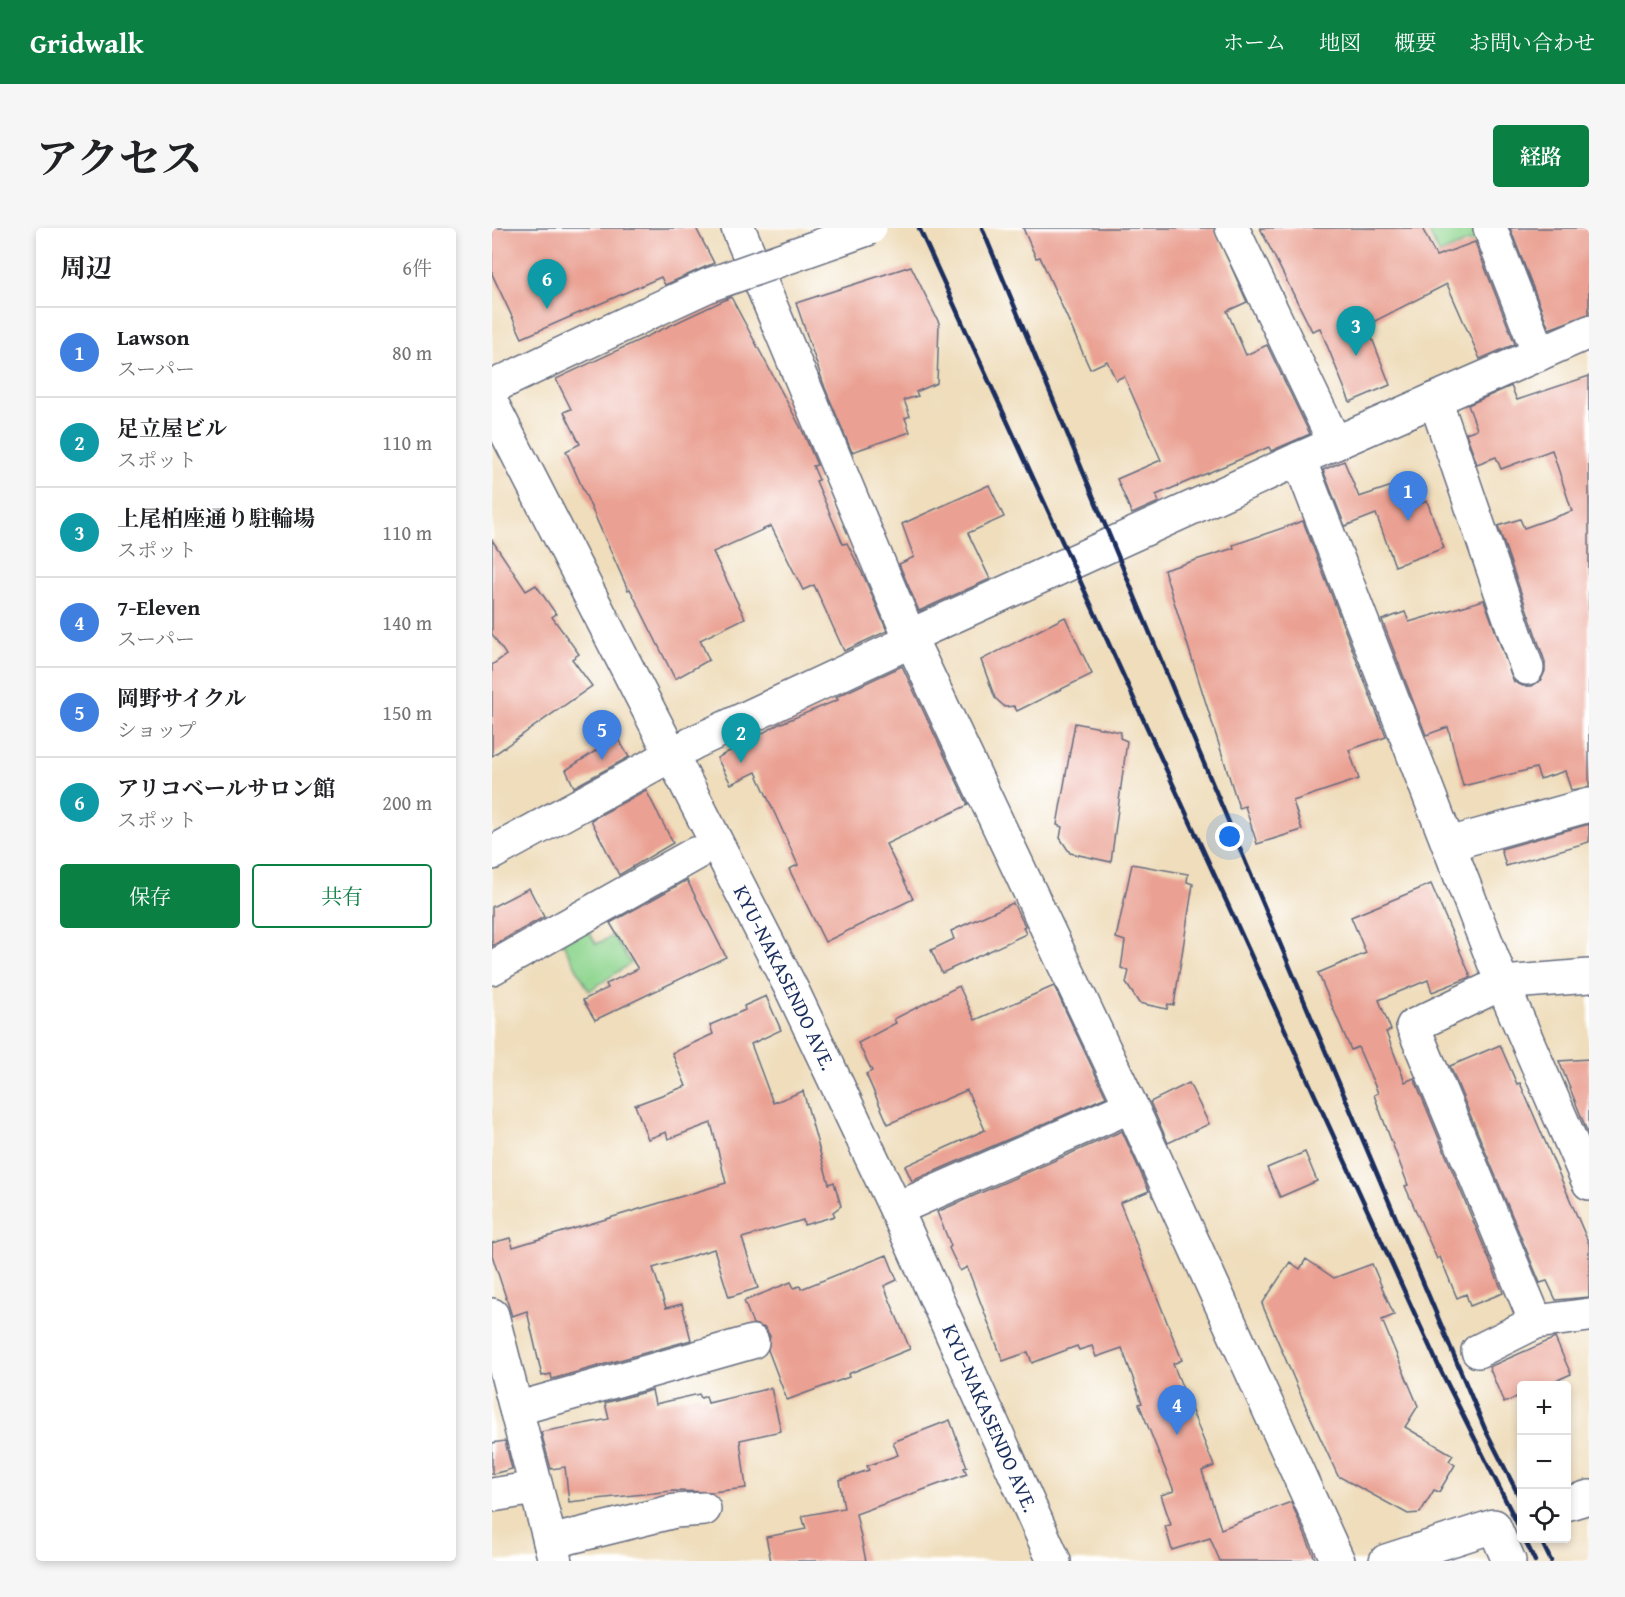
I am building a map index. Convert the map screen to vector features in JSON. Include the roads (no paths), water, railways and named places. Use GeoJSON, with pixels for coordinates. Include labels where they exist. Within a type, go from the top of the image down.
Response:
{"type":"FeatureCollection","features":[{"type":"Feature","properties":{"kind":"street"},"geometry":{"type":"LineString","coordinates":[[738,228],[910,639],[1131,1106],[1338,1561]]}},
{"type":"Feature","properties":{"kind":"street"},"geometry":{"type":"LineString","coordinates":[[492,387],[709,285],[870,228]]}},
{"type":"Feature","properties":{"kind":"street"},"geometry":{"type":"LineString","coordinates":[[1232,228],[1335,443]]}},
{"type":"Feature","properties":{"kind":"street"},"geometry":{"type":"LineString","coordinates":[[1490,228],[1539,354]]}},
{"type":"Feature","properties":{"kind":"street"},"geometry":{"type":"LineString","coordinates":[[492,853],[673,754],[910,639],[923,630],[1299,459],[1589,333]]}},
{"type":"Feature","properties":{"kind":"street"},"geometry":{"type":"LineString","coordinates":[[1435,399],[1527,668]]}},
{"type":"Feature","properties":{"kind":"street","name":"KYU-NAKASENDO AVE."},"geometry":{"type":"LineString","coordinates":[[492,404],[793,992],[896,1209],[1054,1561]]}},
{"type":"Feature","properties":{"kind":"street"},"geometry":{"type":"LineString","coordinates":[[1299,459],[1502,983],[1582,1147],[1589,1183]]}},
{"type":"Feature","properties":{"kind":"street"},"geometry":{"type":"LineString","coordinates":[[1449,844],[1589,805]]}},
{"type":"Feature","properties":{"kind":"street"},"geometry":{"type":"LineString","coordinates":[[492,968],[695,854]]}},
{"type":"Feature","properties":{"kind":"street"},"geometry":{"type":"LineString","coordinates":[[1536,1322],[1413,1026],[1502,983],[1589,976]]}},
{"type":"Feature","properties":{"kind":"street"},"geometry":{"type":"LineString","coordinates":[[896,1209],[1131,1106]]}},
{"type":"Feature","properties":{"kind":"street"},"geometry":{"type":"LineString","coordinates":[[492,1315],[552,1552],[675,1511],[704,1509]]}},
{"type":"Feature","properties":{"kind":"street"},"geometry":{"type":"LineString","coordinates":[[1478,1351],[1536,1322],[1589,1315]]}},
{"type":"Feature","properties":{"kind":"street"},"geometry":{"type":"LineString","coordinates":[[516,1409],[752,1342]]}},
{"type":"Feature","properties":{"kind":"street"},"geometry":{"type":"LineString","coordinates":[[492,1495],[536,1488]]}},
{"type":"Feature","properties":{"kind":"street"},"geometry":{"type":"LineString","coordinates":[[1571,1502],[1589,1497]]}},
{"type":"Feature","properties":{"kind":"street"},"geometry":{"type":"LineString","coordinates":[[1386,1561],[1494,1526],[1509,1561]]}},
{"type":"Feature","properties":{"kind":"railway"},"geometry":{"type":"LineString","coordinates":[[919,228],[1439,1367],[1517,1523]]}},
{"type":"Feature","properties":{"kind":"railway"},"geometry":{"type":"LineString","coordinates":[[982,228],[1205,766],[1485,1429],[1517,1492]]}},
{"type":"Feature","properties":{"kind":"railway"},"geometry":{"type":"LineString","coordinates":[[1526,1543],[1535,1561]]}},
{"type":"Feature","properties":{"kind":"railway"},"geometry":{"type":"LineString","coordinates":[[1542,1543],[1551,1561]]}},
{"type":"Feature","properties":{"kind":"place","name":"アリコベールサロン館"},"geometry":{"type":"Point","coordinates":[547,309]}},
{"type":"Feature","properties":{"kind":"place","name":"上尾柏座通り駐輪場"},"geometry":{"type":"Point","coordinates":[1356,356]}},
{"type":"Feature","properties":{"kind":"place","name":"Lawson"},"geometry":{"type":"Point","coordinates":[1408,521]}},
{"type":"Feature","properties":{"kind":"place","name":"岡野サイクル"},"geometry":{"type":"Point","coordinates":[602,760]}},
{"type":"Feature","properties":{"kind":"place","name":"足立屋ビル"},"geometry":{"type":"Point","coordinates":[741,763]}},
{"type":"Feature","properties":{"kind":"place","name":"7-Eleven"},"geometry":{"type":"Point","coordinates":[1177,1435]}}]}
